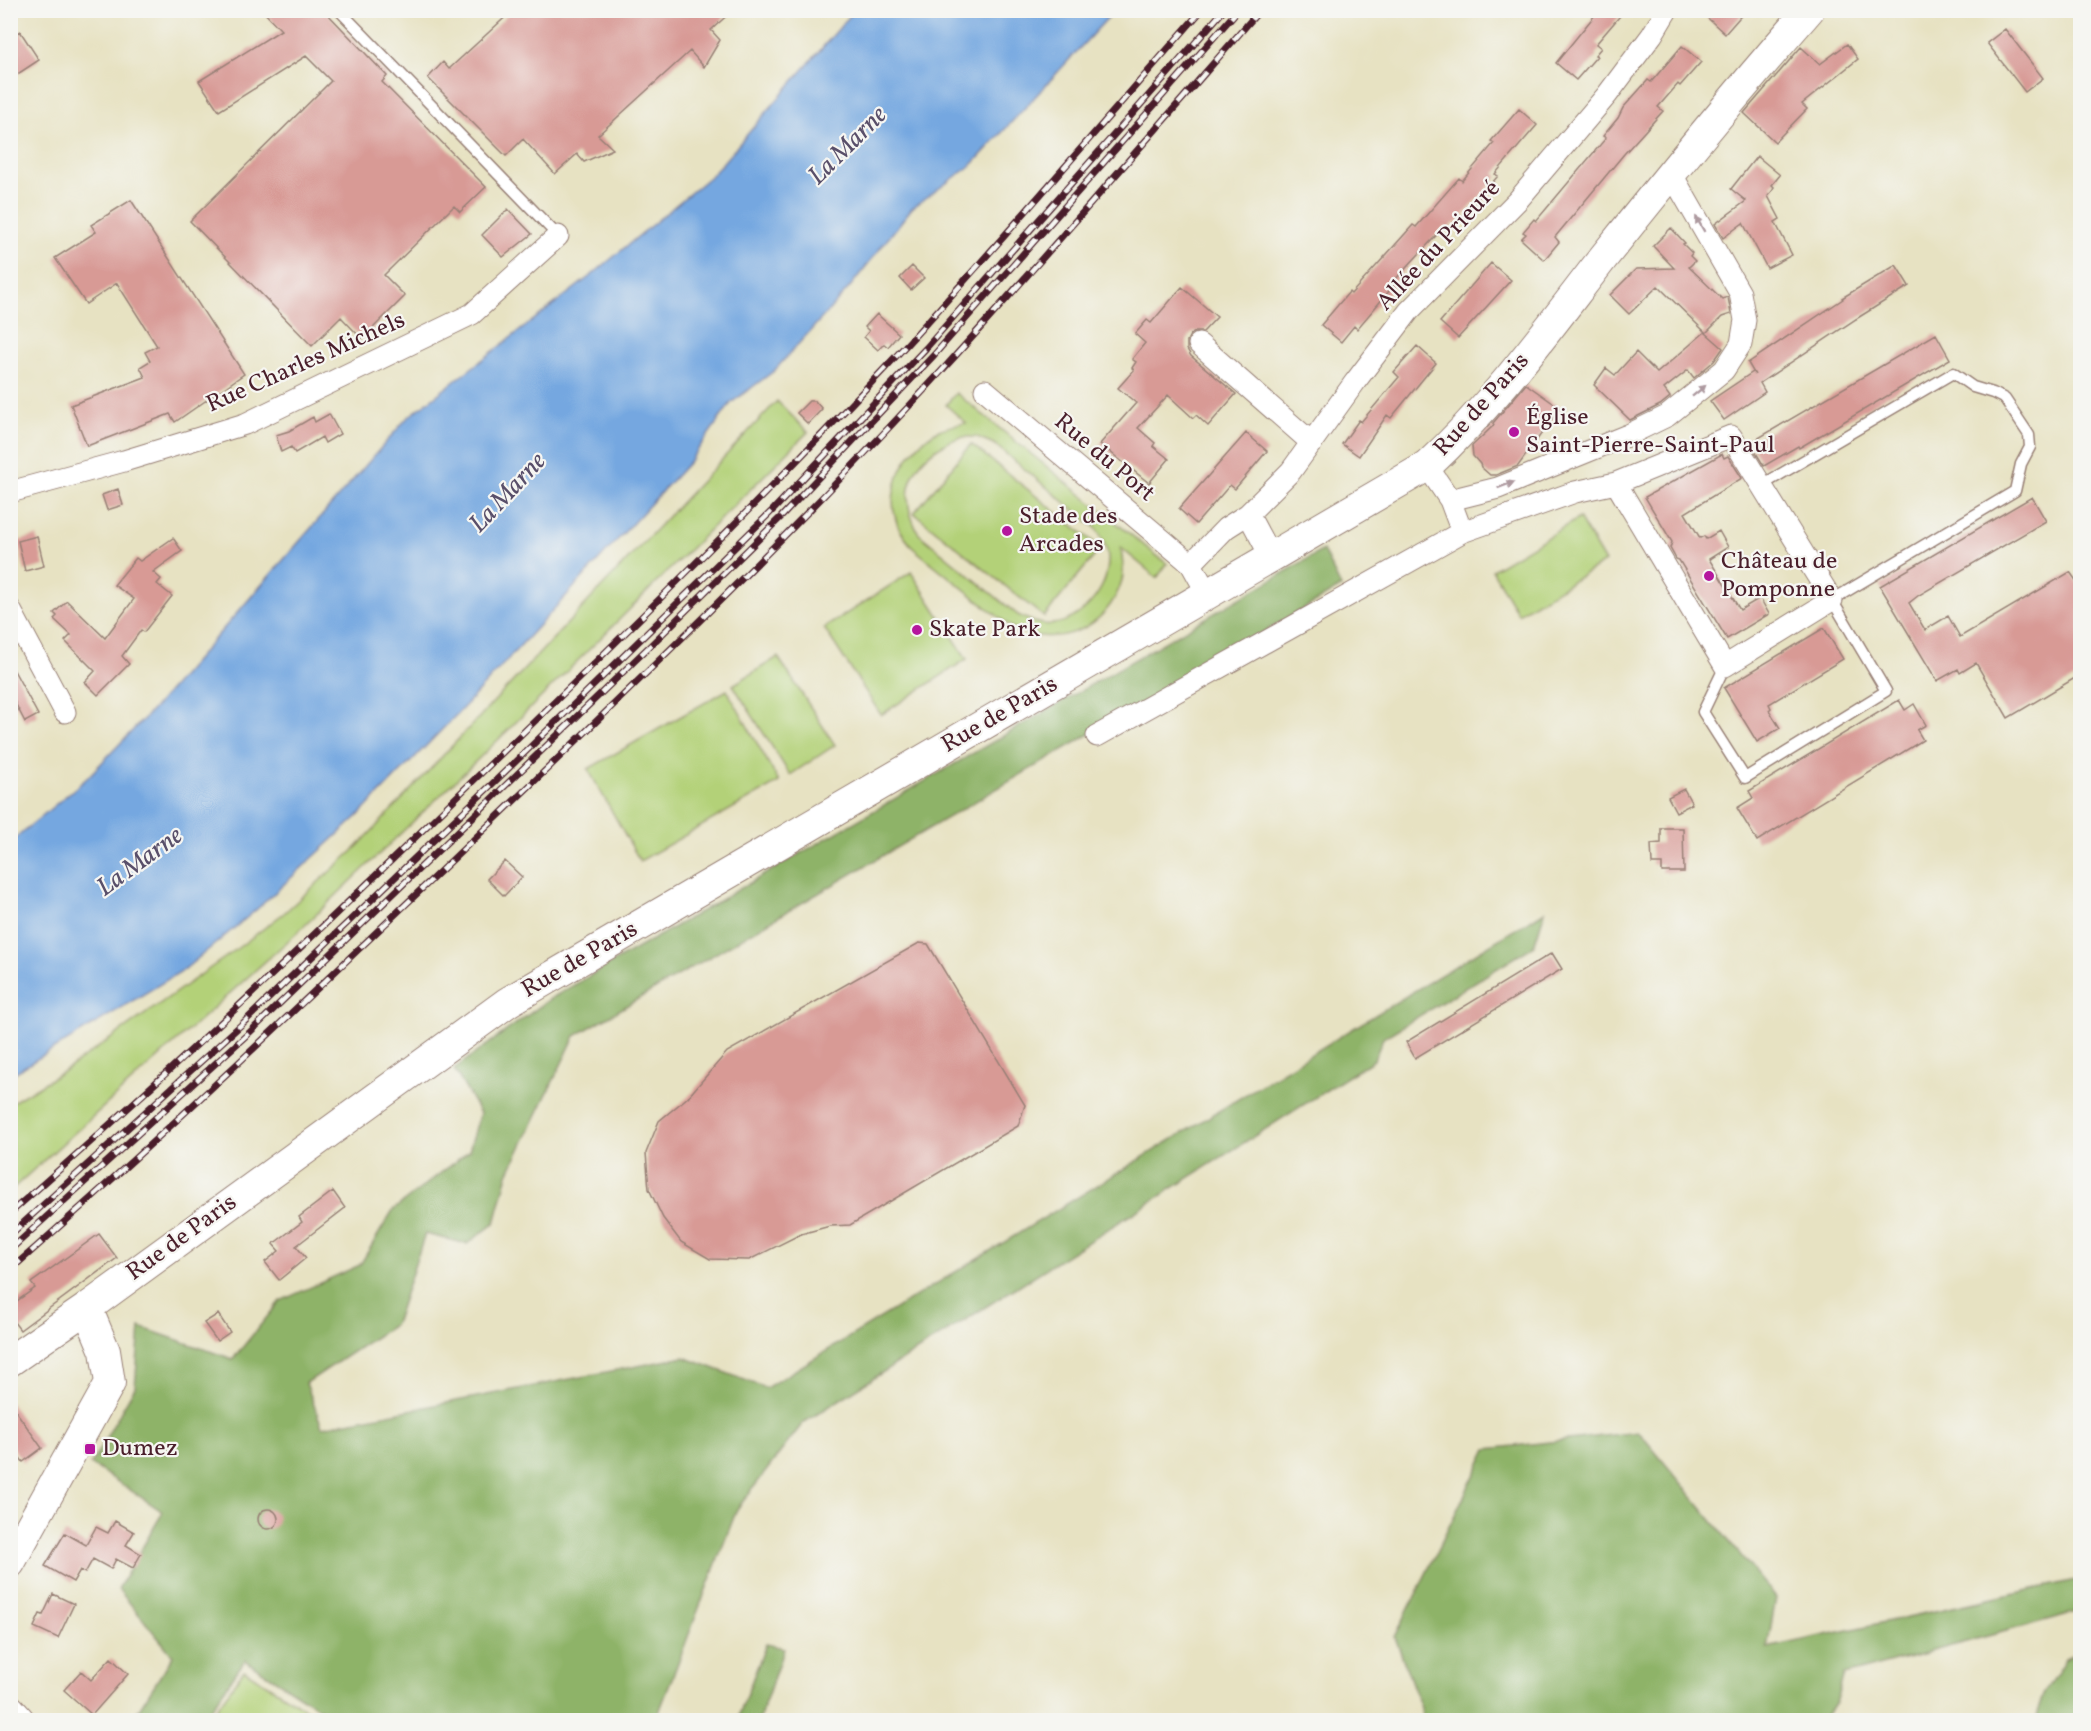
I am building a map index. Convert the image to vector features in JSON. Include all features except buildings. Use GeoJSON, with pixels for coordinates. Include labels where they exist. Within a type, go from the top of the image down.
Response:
{"type":"FeatureCollection","features":[{"type":"Feature","properties":{"kind":"main road","name":"Rue de Paris"},"geometry":{"type":"LineString","coordinates":[[10,1361],[87,1308],[508,1002],[1427,466],[1460,435],[1507,381],[1671,173],[1809,10]]}},
{"type":"Feature","properties":{"kind":"main road"},"geometry":{"type":"LineString","coordinates":[[10,1563],[110,1383],[105,1351],[87,1308]]}},
{"type":"Feature","properties":{"kind":"main road"},"geometry":{"type":"LineString","coordinates":[[10,1710],[19,1720]]}},
{"type":"Feature","properties":{"kind":"street","name":"Allée du Prieuré"},"geometry":{"type":"LineString","coordinates":[[1191,564],[1226,528],[1248,514],[1291,471],[1409,311],[1518,200],[1607,95],[1652,35],[1667,10]]}},
{"type":"Feature","properties":{"kind":"street"},"geometry":{"type":"LineString","coordinates":[[1450,500],[1498,488],[1582,455],[1667,416],[1724,370],[1741,344],[1745,320],[1740,292],[1671,173]]}},
{"type":"Feature","properties":{"kind":"street","name":"Rue Charles Michels"},"geometry":{"type":"LineString","coordinates":[[10,492],[124,461],[244,424],[472,314],[558,236]]}},
{"type":"Feature","properties":{"kind":"street"},"geometry":{"type":"LineString","coordinates":[[1199,344],[1312,443]]}},
{"type":"Feature","properties":{"kind":"street","name":"Rue du Port"},"geometry":{"type":"LineString","coordinates":[[985,390],[1191,564]]}},
{"type":"Feature","properties":{"kind":"street"},"geometry":{"type":"LineString","coordinates":[[1097,736],[1462,532],[1575,492],[1616,483],[1731,436],[1832,600],[1725,666],[1616,483]]}},
{"type":"Feature","properties":{"kind":"street"},"geometry":{"type":"LineString","coordinates":[[1427,466],[1450,500],[1462,532]]}},
{"type":"Feature","properties":{"kind":"street"},"geometry":{"type":"LineString","coordinates":[[1248,514],[1271,557]]}},
{"type":"Feature","properties":{"kind":"street"},"geometry":{"type":"LineString","coordinates":[[1191,564],[1207,593]]}},
{"type":"Feature","properties":{"kind":"street"},"geometry":{"type":"LineString","coordinates":[[10,609],[65,712]]}},
{"type":"Feature","properties":{"kind":"lane"},"geometry":{"type":"LineString","coordinates":[[339,10],[558,236]]}},
{"type":"Feature","properties":{"kind":"lane"},"geometry":{"type":"LineString","coordinates":[[1725,666],[1703,712],[1745,778],[1886,691],[1832,600],[2014,491],[2021,464],[2030,447],[2029,435],[2005,399],[1974,387],[1953,373],[1762,485]]}},
{"type":"Feature","properties":{"kind":"green space"},"geometry":{"type":"Polygon","coordinates":[[[956,393],[1167,564],[1157,578],[1121,548],[1122,580],[1105,612],[1078,631],[1062,635],[1028,634],[1011,627],[913,548],[896,520],[893,507],[897,481],[909,457],[928,437],[939,430],[966,423],[946,405],[956,393]],[[961,437],[945,444],[921,463],[913,475],[909,488],[909,502],[912,518],[919,534],[1018,615],[1044,624],[1053,624],[1074,617],[1098,593],[1107,573],[1108,558],[1101,536],[1096,528],[994,444],[977,437],[961,437]]]}},
{"type":"Feature","properties":{"kind":"green space"},"geometry":{"type":"Polygon","coordinates":[[[777,401],[808,432],[498,740],[298,932],[11,1190],[11,1103],[69,1068],[230,954],[284,913],[355,849],[777,401]]]}},
{"type":"Feature","properties":{"kind":"green space","name":"Stade des Arcades"},"geometry":{"type":"Polygon","coordinates":[[[971,444],[1101,548],[1044,617],[914,513],[971,444]]]}},
{"type":"Feature","properties":{"kind":"green space"},"geometry":{"type":"Polygon","coordinates":[[[1579,518],[1605,562],[1518,614],[1492,570],[1579,518]]]}},
{"type":"Feature","properties":{"kind":"green space"},"geometry":{"type":"Polygon","coordinates":[[[1323,550],[1341,587],[575,1036],[508,1174],[495,1223],[467,1244],[425,1234],[395,1324],[306,1383],[322,1427],[684,1357],[766,1388],[1545,911],[1534,946],[1383,1038],[1374,1060],[803,1423],[737,1509],[656,1720],[337,1720],[245,1660],[203,1720],[132,1720],[173,1656],[118,1589],[163,1512],[91,1464],[135,1387],[140,1327],[233,1359],[280,1301],[360,1265],[393,1210],[469,1151],[480,1113],[454,1069],[550,999],[1323,550]]]}},
{"type":"Feature","properties":{"kind":"green space"},"geometry":{"type":"Polygon","coordinates":[[[911,572],[967,659],[881,715],[824,628],[911,572]]]}},
{"type":"Feature","properties":{"kind":"green space"},"geometry":{"type":"Polygon","coordinates":[[[778,657],[835,745],[790,775],[733,685],[778,657]]]}},
{"type":"Feature","properties":{"kind":"green space"},"geometry":{"type":"Polygon","coordinates":[[[727,690],[779,782],[640,861],[588,769],[727,690]]]}},
{"type":"Feature","properties":{"kind":"green space"},"geometry":{"type":"Polygon","coordinates":[[[1639,1432],[1776,1598],[1767,1648],[2080,1579],[2080,1611],[1844,1675],[1835,1703],[1823,1720],[1422,1720],[1421,1708],[1395,1637],[1487,1449],[1639,1432]]]}},
{"type":"Feature","properties":{"kind":"green space"},"geometry":{"type":"Polygon","coordinates":[[[766,1644],[784,1648],[759,1720],[737,1720],[766,1644]]]}},
{"type":"Feature","properties":{"kind":"green space"},"geometry":{"type":"Polygon","coordinates":[[[2080,1652],[2080,1720],[2035,1720],[2043,1695],[2065,1659],[2080,1652]]]}},
{"type":"Feature","properties":{"kind":"green space"},"geometry":{"type":"Polygon","coordinates":[[[244,1670],[323,1720],[208,1720],[244,1670]]]}},
{"type":"Feature","properties":{"kind":"water","name":"La Marne"},"geometry":{"type":"Polygon","coordinates":[[[854,11],[1114,11],[973,164],[912,208],[849,288],[774,371],[731,403],[689,462],[463,708],[357,817],[256,910],[185,969],[11,1075],[11,842],[87,778],[156,706],[407,418],[593,274],[713,174],[854,11]]]}},
{"type":"Feature","properties":{"kind":"railway"},"geometry":{"type":"LineString","coordinates":[[10,1213],[130,1107],[305,944],[735,523],[836,420],[926,323],[1202,10]]}},
{"type":"Feature","properties":{"kind":"railway"},"geometry":{"type":"LineString","coordinates":[[10,1235],[242,1024],[774,509],[926,348],[1224,10]]}},
{"type":"Feature","properties":{"kind":"railway"},"geometry":{"type":"LineString","coordinates":[[10,1250],[250,1032],[782,516],[934,355],[1238,10]]}},
{"type":"Feature","properties":{"kind":"railway"},"geometry":{"type":"LineString","coordinates":[[10,1270],[133,1160],[315,991],[610,709],[781,539],[947,365],[1260,10]]}},
{"type":"Feature","properties":{"kind":"place","name":"Église Saint-Pierre-Saint-Paul"},"geometry":{"type":"Point","coordinates":[1514,432]}},
{"type":"Feature","properties":{"kind":"place","name":"Stade des Arcades"},"geometry":{"type":"Point","coordinates":[1007,531]}},
{"type":"Feature","properties":{"kind":"place","name":"Château de Pomponne"},"geometry":{"type":"Point","coordinates":[1709,576]}},
{"type":"Feature","properties":{"kind":"place","name":"Skate Park"},"geometry":{"type":"Point","coordinates":[917,630]}},
{"type":"Feature","properties":{"kind":"place","name":"Dumez"},"geometry":{"type":"Point","coordinates":[90,1449]}}]}
